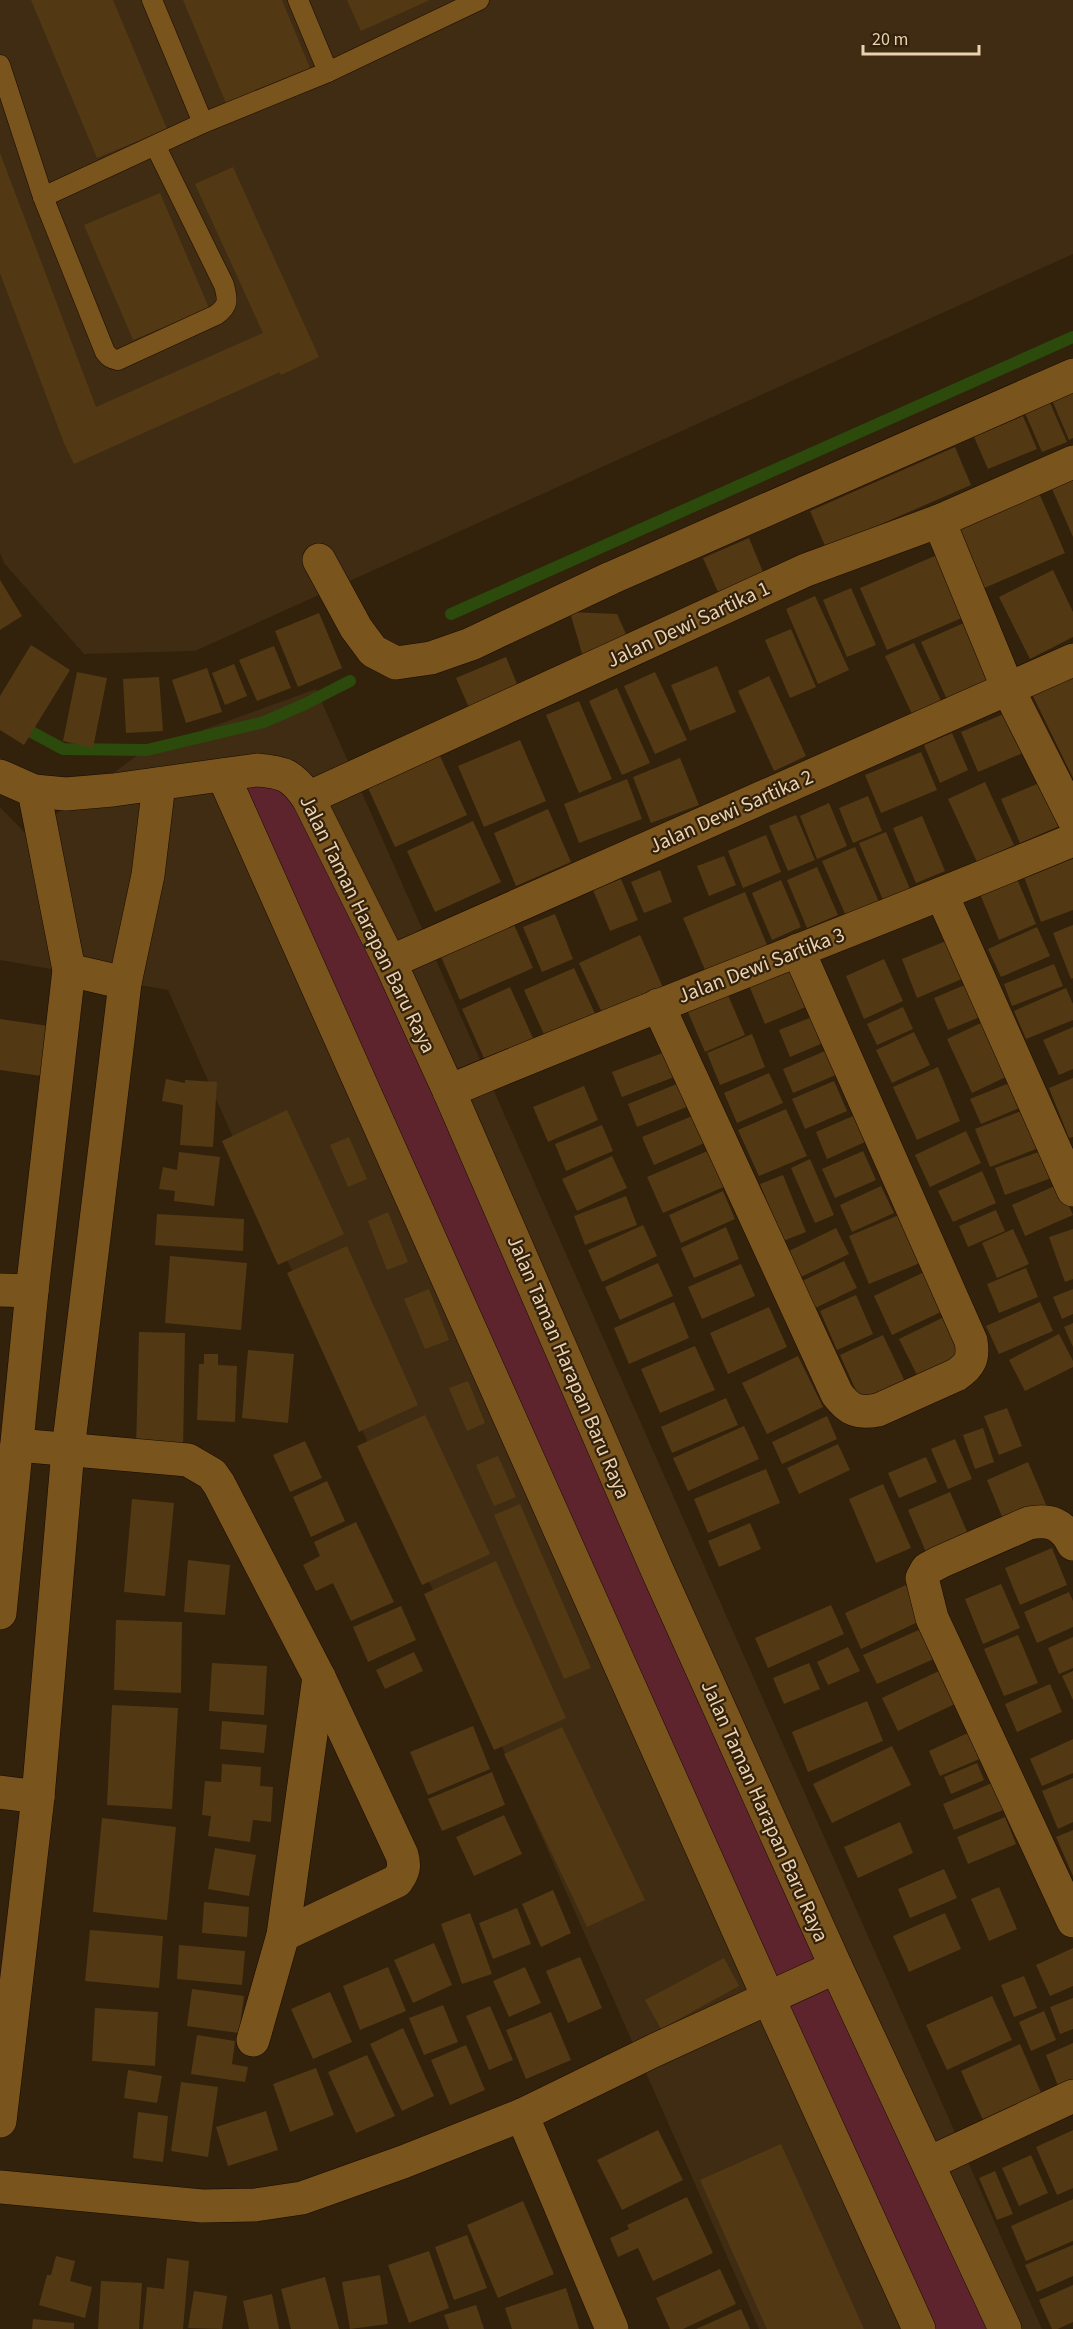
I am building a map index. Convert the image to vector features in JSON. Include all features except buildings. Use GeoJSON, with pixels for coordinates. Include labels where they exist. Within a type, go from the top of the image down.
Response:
{"type":"FeatureCollection","features":[{"type":"Feature","properties":{"kind":"street"},"geometry":{"type":"LineString","coordinates":[[319,560],[356,628],[373,651],[396,663],[430,658],[471,644],[611,578],[1073,375]]}},
{"type":"Feature","properties":{"kind":"street","name":"Jalan Dewi Sartika 1"},"geometry":{"type":"LineString","coordinates":[[308,798],[806,570],[939,521],[1073,462]]}},
{"type":"Feature","properties":{"kind":"street"},"geometry":{"type":"LineString","coordinates":[[939,521],[1008,688],[1073,818]]}},
{"type":"Feature","properties":{"kind":"street","name":"Jalan Dewi Sartika 2"},"geometry":{"type":"LineString","coordinates":[[390,962],[1073,660]]}},
{"type":"Feature","properties":{"kind":"street","name":"Jalan Taman Harapan Baru Raya"},"geometry":{"type":"LineString","coordinates":[[0,776],[34,791],[66,794],[257,770],[277,772],[296,781],[308,798],[390,962],[449,1091],[658,1572],[836,1967],[1005,2329]]}},
{"type":"Feature","properties":{"kind":"street"},"geometry":{"type":"LineString","coordinates":[[223,775],[768,1997],[919,2329]]}},
{"type":"Feature","properties":{"kind":"street"},"geometry":{"type":"LineString","coordinates":[[0,2121],[38,1797],[68,1449],[125,983],[148,875],[159,784]]}},
{"type":"Feature","properties":{"kind":"street"},"geometry":{"type":"LineString","coordinates":[[0,1613],[32,1291],[69,970],[34,791]]}},
{"type":"Feature","properties":{"kind":"street","name":"Jalan Dewi Sartika 3"},"geometry":{"type":"LineString","coordinates":[[449,1091],[658,1005],[942,895],[1073,840]]}},
{"type":"Feature","properties":{"kind":"street"},"geometry":{"type":"LineString","coordinates":[[942,895],[1073,1190]]}},
{"type":"Feature","properties":{"kind":"street"},"geometry":{"type":"LineString","coordinates":[[658,1005],[837,1394],[854,1412],[865,1413],[878,1410],[956,1376],[967,1368],[974,1354],[971,1341],[798,950]]}},
{"type":"Feature","properties":{"kind":"street"},"geometry":{"type":"LineString","coordinates":[[69,970],[125,983]]}},
{"type":"Feature","properties":{"kind":"street"},"geometry":{"type":"LineString","coordinates":[[0,1290],[32,1291]]}},
{"type":"Feature","properties":{"kind":"street"},"geometry":{"type":"LineString","coordinates":[[16,1445],[188,1460],[212,1474],[319,1677],[402,1855],[404,1865],[403,1872],[397,1881],[282,1935]]}},
{"type":"Feature","properties":{"kind":"street"},"geometry":{"type":"LineString","coordinates":[[1073,1544],[1068,1534],[1055,1524],[1043,1521],[1029,1523],[940,1562],[927,1569],[921,1578],[932,1618],[1073,1921]]}},
{"type":"Feature","properties":{"kind":"street"},"geometry":{"type":"LineString","coordinates":[[253,2040],[282,1935],[319,1677]]}},
{"type":"Feature","properties":{"kind":"street"},"geometry":{"type":"LineString","coordinates":[[0,1792],[38,1797]]}},
{"type":"Feature","properties":{"kind":"street"},"geometry":{"type":"LineString","coordinates":[[0,2187],[202,2206],[266,2204],[302,2198],[403,2162],[522,2115],[768,1997],[836,1967]]}},
{"type":"Feature","properties":{"kind":"street"},"geometry":{"type":"LineString","coordinates":[[929,2163],[1073,2096]]}},
{"type":"Feature","properties":{"kind":"street"},"geometry":{"type":"LineString","coordinates":[[522,2115],[612,2329]]}},
{"type":"Feature","properties":{"kind":"lane"},"geometry":{"type":"LineString","coordinates":[[152,0],[203,123]]}},
{"type":"Feature","properties":{"kind":"lane"},"geometry":{"type":"LineString","coordinates":[[298,0],[328,72]]}},
{"type":"Feature","properties":{"kind":"lane"},"geometry":{"type":"LineString","coordinates":[[43,197],[156,147],[203,123],[328,72],[479,0]]}},
{"type":"Feature","properties":{"kind":"lane"},"geometry":{"type":"LineString","coordinates":[[0,64],[43,197],[105,352],[109,358],[118,360],[216,315],[225,309],[228,302],[224,285],[156,147]]}},
{"type":"Feature","properties":{"kind":"shaded area"},"geometry":{"type":"Polygon","coordinates":[[[0,0],[1073,0],[1073,254],[195,651],[84,654],[4,563],[0,553],[0,0]]]}},
{"type":"Feature","properties":{"kind":"shaded area"},"geometry":{"type":"Polygon","coordinates":[[[316,689],[1042,2329],[759,2329],[168,990],[0,960],[0,807],[27,835],[142,752],[316,689]]]}},
{"type":"Feature","properties":{"kind":"shaded area"},"geometry":{"type":"Polygon","coordinates":[[[223,775],[296,781],[1003,2329],[919,2329],[223,775]]]}},
{"type":"Feature","properties":{"kind":"waterway"},"geometry":{"type":"LineString","coordinates":[[451,614],[1073,337]]}},
{"type":"Feature","properties":{"kind":"waterway"},"geometry":{"type":"LineString","coordinates":[[0,715],[63,749],[147,750],[264,722],[350,681]]}}]}
